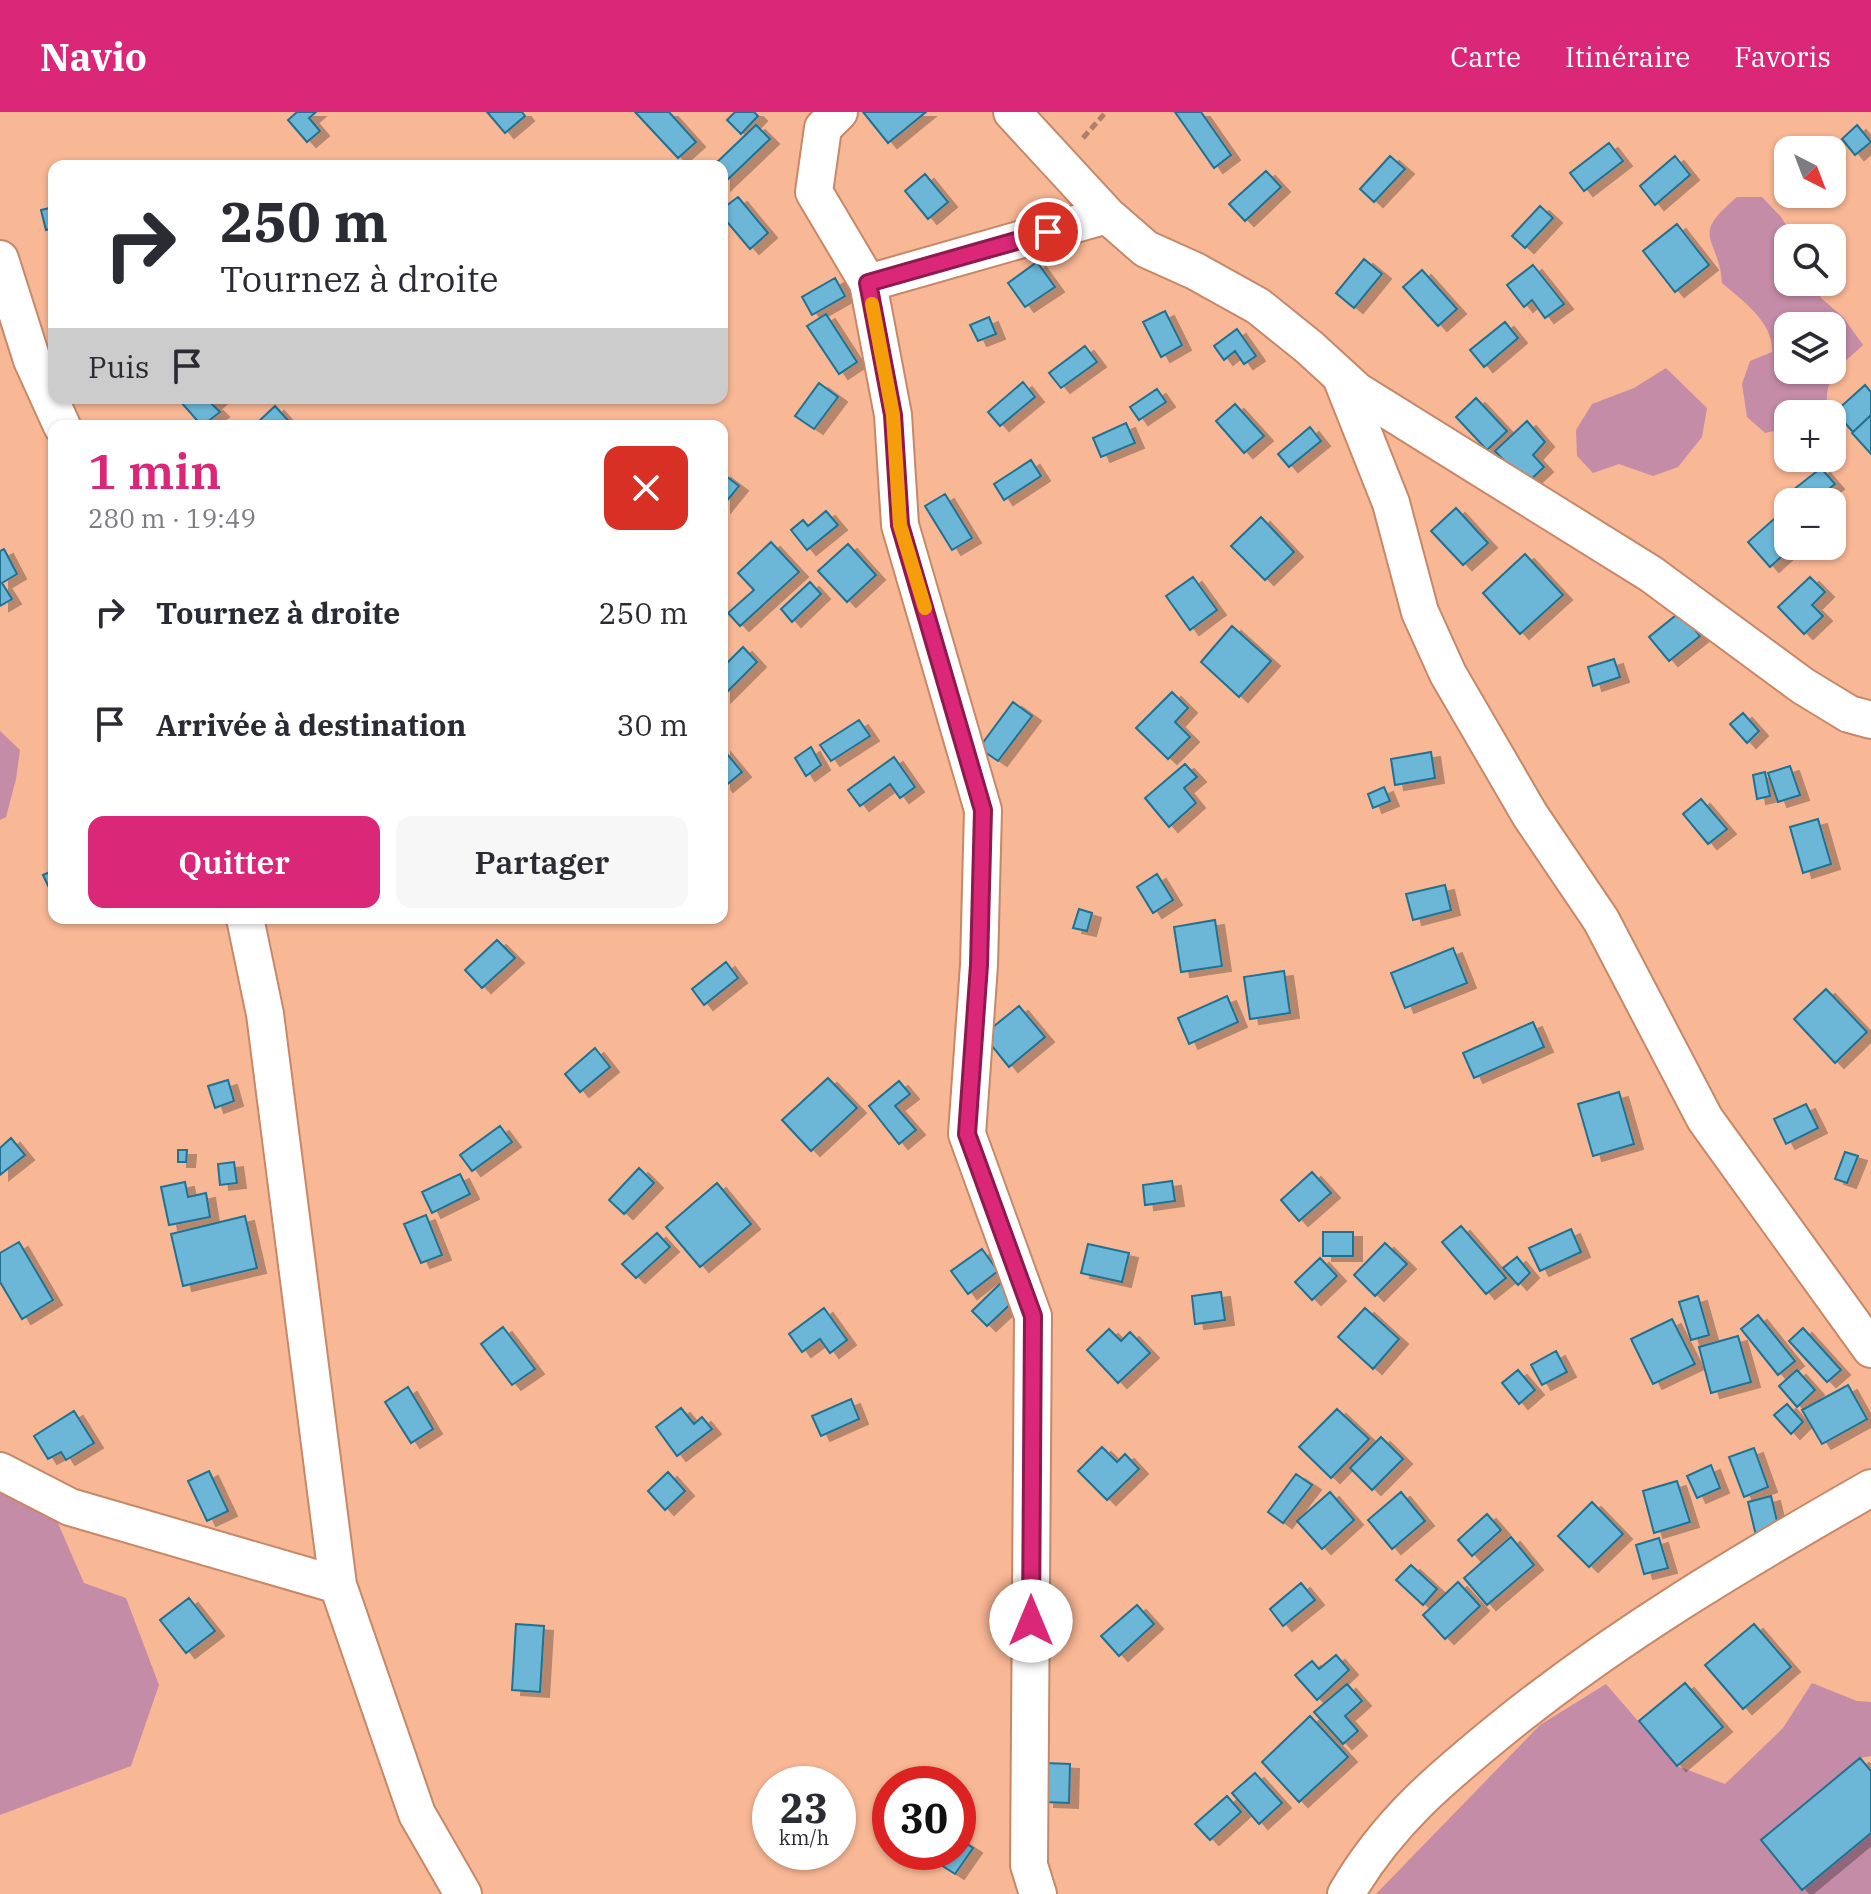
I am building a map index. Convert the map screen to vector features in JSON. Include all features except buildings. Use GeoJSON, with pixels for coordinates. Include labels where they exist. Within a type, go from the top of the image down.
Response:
{"type":"FeatureCollection","features":[{"type":"Feature","properties":{"kind":"street"},"geometry":{"type":"LineString","coordinates":[[839,112],[823,128],[814,192],[868,283],[893,415],[900,525],[983,810],[979,965],[967,1134],[1033,1316],[1029,1865],[1038,1894]]}},
{"type":"Feature","properties":{"kind":"street"},"geometry":{"type":"LineString","coordinates":[[1012,112],[1107,215],[1146,249],[1195,271],[1258,306],[1368,399],[1651,574],[1803,686],[1849,714],[1871,720]]}},
{"type":"Feature","properties":{"kind":"street"},"geometry":{"type":"LineString","coordinates":[[868,283],[1107,215]]}},
{"type":"Feature","properties":{"kind":"street"},"geometry":{"type":"LineString","coordinates":[[0,259],[32,360],[48,395]]}},
{"type":"Feature","properties":{"kind":"street"},"geometry":{"type":"LineString","coordinates":[[1341,377],[1391,503],[1420,612],[1448,674],[1530,815],[1601,920],[1705,1119],[1871,1349]]}},
{"type":"Feature","properties":{"kind":"street"},"geometry":{"type":"LineString","coordinates":[[246,924],[265,1014],[338,1585],[417,1814],[463,1894]]}},
{"type":"Feature","properties":{"kind":"street"},"geometry":{"type":"LineString","coordinates":[[0,1471],[70,1507],[338,1585]]}},
{"type":"Feature","properties":{"kind":"street"},"geometry":{"type":"LineString","coordinates":[[1346,1894],[1366,1859],[1407,1811],[1473,1752],[1566,1677],[1741,1562],[1871,1488]]}},
{"type":"Feature","properties":{"kind":"shaded area"},"geometry":{"type":"Polygon","coordinates":[[[1737,197],[1762,197],[1785,224],[1774,224],[1774,296],[1820,296],[1837,312],[1774,312],[1774,384],[1830,384],[1827,400],[1774,400],[1774,431],[1765,433],[1747,417],[1742,384],[1750,361],[1772,352],[1771,341],[1756,313],[1722,283],[1710,238],[1714,221],[1737,197]]]}},
{"type":"Feature","properties":{"kind":"shaded area"},"geometry":{"type":"Polygon","coordinates":[[[1846,321],[1863,345],[1846,360],[1846,321]]]}},
{"type":"Feature","properties":{"kind":"shaded area"},"geometry":{"type":"Polygon","coordinates":[[[1666,368],[1707,408],[1702,437],[1678,467],[1653,476],[1619,464],[1593,473],[1577,456],[1576,430],[1592,404],[1634,388],[1666,368]]]}},
{"type":"Feature","properties":{"kind":"shaded area"},"geometry":{"type":"Polygon","coordinates":[[[0,731],[20,750],[6,817],[0,820],[0,731]]]}},
{"type":"Feature","properties":{"kind":"shaded area"},"geometry":{"type":"Polygon","coordinates":[[[0,1453],[57,1521],[84,1583],[126,1598],[159,1685],[131,1766],[0,1815],[0,1453]]]}},
{"type":"Feature","properties":{"kind":"shaded area"},"geometry":{"type":"Polygon","coordinates":[[[1812,1683],[1857,1701],[1871,1702],[1871,1756],[1860,1758],[1762,1840],[1871,1833],[1871,1894],[1376,1894],[1540,1725],[1606,1684],[1677,1766],[1725,1784],[1783,1728],[1812,1683]]]}},
{"type":"Feature","properties":{"kind":"slow traffic"},"geometry":{"type":"LineString","coordinates":[[872,304],[893,415],[900,525],[925,608]]}},
{"type":"Feature","properties":{"kind":"route"},"geometry":{"type":"LineString","coordinates":[[1031,1621],[1033,1316],[967,1134],[979,965],[983,810],[900,525],[893,415],[868,283],[1048,232]]}}]}
